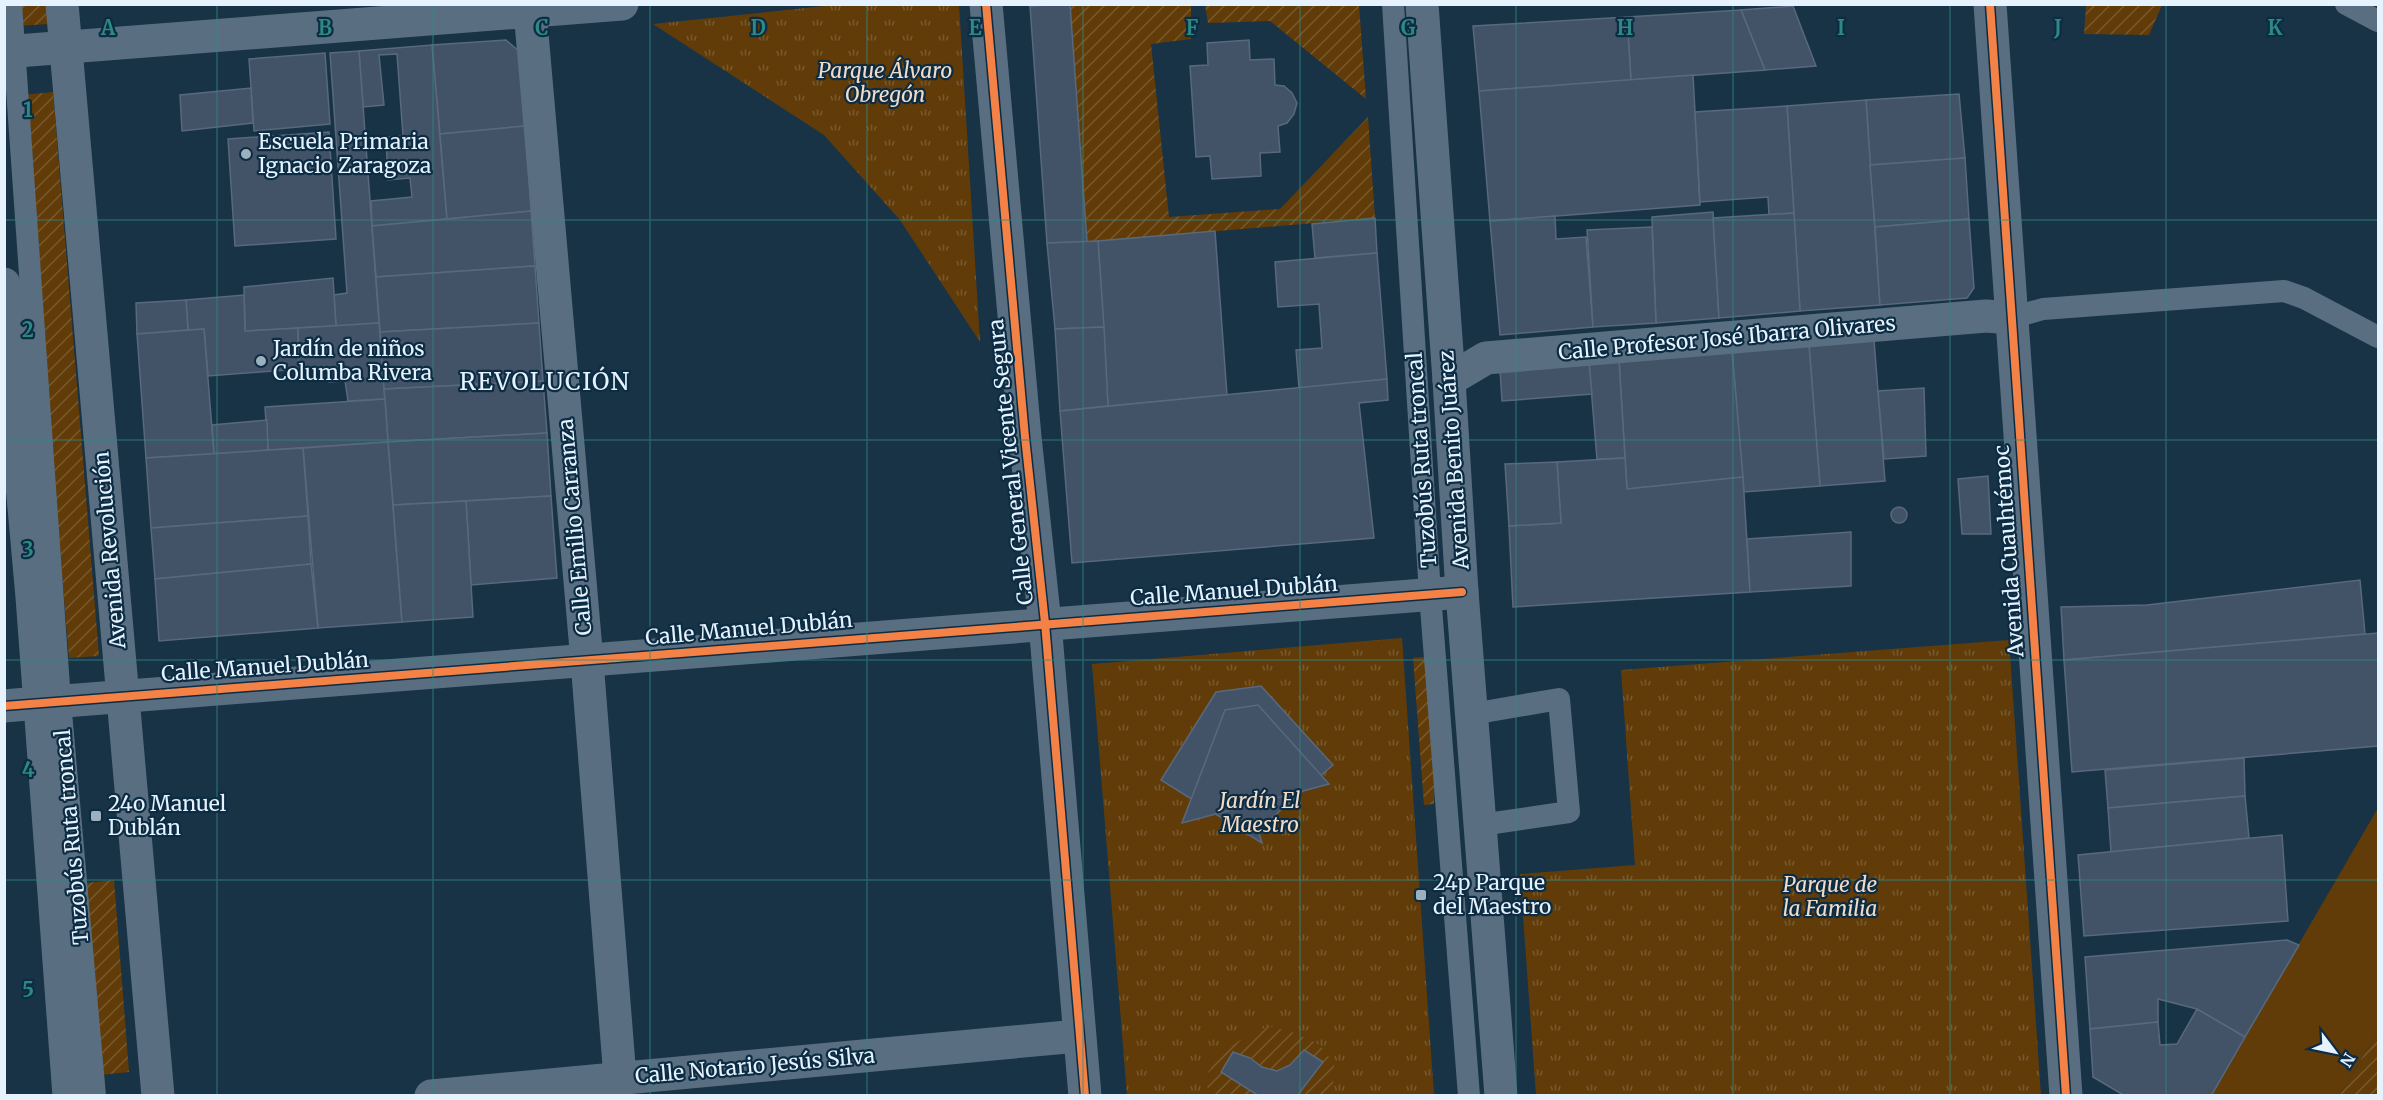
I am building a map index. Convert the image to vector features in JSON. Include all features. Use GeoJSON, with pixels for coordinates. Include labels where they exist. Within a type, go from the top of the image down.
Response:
{"type":"FeatureCollection","features":[{"type":"Feature","properties":{"kind":"street","name":"Avenida Revolución"},"geometry":{"type":"LineString","coordinates":[[62,4],[158,1095]]}},
{"type":"Feature","properties":{"kind":"street"},"geometry":{"type":"LineString","coordinates":[[10,51],[394,13],[530,11],[622,4]]}},
{"type":"Feature","properties":{"kind":"street","name":"Calle General Vicente Segura"},"geometry":{"type":"LineString","coordinates":[[986,4],[1025,437],[1045,623],[1078,1036],[1085,1095]]}},
{"type":"Feature","properties":{"kind":"street","name":"Avenida Benito Juárez"},"geometry":{"type":"LineString","coordinates":[[1422,4],[1462,592],[1501,1095]]}},
{"type":"Feature","properties":{"kind":"street","name":"Avenida Cuauhtémoc"},"geometry":{"type":"LineString","coordinates":[[1990,4],[2066,1095]]}},
{"type":"Feature","properties":{"kind":"street","name":"Calle Emilio Carranza"},"geometry":{"type":"LineString","coordinates":[[530,11],[587,661],[620,1078]]}},
{"type":"Feature","properties":{"kind":"street"},"geometry":{"type":"LineString","coordinates":[[4,284],[8,378],[50,702],[69,1095]]}},
{"type":"Feature","properties":{"kind":"street","name":"Calle Profesor José Ibarra Olivares"},"geometry":{"type":"LineString","coordinates":[[1449,380],[1486,358],[1986,316],[2011,318]]}},
{"type":"Feature","properties":{"kind":"street","name":"Calle Manuel Dublán"},"geometry":{"type":"LineString","coordinates":[[4,706],[1462,592]]}},
{"type":"Feature","properties":{"kind":"street","name":"Calle Notario Jesús Silva"},"geometry":{"type":"LineString","coordinates":[[431,1095],[1078,1036]]}},
{"type":"Feature","properties":{"kind":"lane","name":"Tuzobús Ruta troncal"},"geometry":{"type":"LineString","coordinates":[[11,4],[10,51],[50,702],[94,1095]]}},
{"type":"Feature","properties":{"kind":"lane","name":"Tuzobús Ruta troncal"},"geometry":{"type":"LineString","coordinates":[[1393,4],[1430,594],[1469,1095]]}},
{"type":"Feature","properties":{"kind":"lane"},"geometry":{"type":"LineString","coordinates":[[2346,4],[2379,21]]}},
{"type":"Feature","properties":{"kind":"lane"},"geometry":{"type":"LineString","coordinates":[[2011,318],[2043,309],[2284,291],[2304,298],[2379,337]]}},
{"type":"Feature","properties":{"kind":"lane"},"geometry":{"type":"LineString","coordinates":[[1472,714],[1559,699],[1569,812],[1480,825]]}},
{"type":"Feature","properties":{"kind":"green space","name":"Parque Álvaro Obregón"},"geometry":{"type":"Polygon","coordinates":[[[844,4],[959,5],[980,342],[900,220],[824,135],[653,24],[844,4]]]}},
{"type":"Feature","properties":{"kind":"green space"},"geometry":{"type":"Polygon","coordinates":[[[2086,4],[2162,5],[2149,35],[2084,34],[2086,4]]]}},
{"type":"Feature","properties":{"kind":"green space"},"geometry":{"type":"Polygon","coordinates":[[[15,5],[47,5],[49,24],[17,26],[15,5]]]}},
{"type":"Feature","properties":{"kind":"green space"},"geometry":{"type":"Polygon","coordinates":[[[1070,5],[1191,5],[1191,39],[1151,44],[1169,217],[1280,209],[1368,117],[1375,218],[1087,242],[1070,5]]]}},
{"type":"Feature","properties":{"kind":"green space"},"geometry":{"type":"Polygon","coordinates":[[[1205,5],[1359,5],[1366,99],[1270,21],[1208,23],[1205,5]]]}},
{"type":"Feature","properties":{"kind":"green space"},"geometry":{"type":"Polygon","coordinates":[[[53,92],[99,656],[69,658],[22,95],[53,92]]]}},
{"type":"Feature","properties":{"kind":"green space","name":"Jardín El Maestro"},"geometry":{"type":"Polygon","coordinates":[[[1402,638],[1434,1095],[1127,1095],[1092,664],[1402,638]]]}},
{"type":"Feature","properties":{"kind":"green space","name":"Parque de la Familia"},"geometry":{"type":"Polygon","coordinates":[[[2009,640],[2041,1095],[1536,1095],[1520,874],[1635,865],[1621,670],[2009,640]]]}},
{"type":"Feature","properties":{"kind":"green space"},"geometry":{"type":"Polygon","coordinates":[[[1430,656],[1436,751],[1434,804],[1424,805],[1413,658],[1430,656]]]}},
{"type":"Feature","properties":{"kind":"green space"},"geometry":{"type":"Polygon","coordinates":[[[2378,808],[2378,1031],[2340,1095],[2211,1095],[2378,808]]]}},
{"type":"Feature","properties":{"kind":"green space"},"geometry":{"type":"Polygon","coordinates":[[[114,880],[129,1072],[101,1075],[86,883],[114,880]]]}},
{"type":"Feature","properties":{"kind":"green space"},"geometry":{"type":"Polygon","coordinates":[[[1269,1026],[1295,1033],[1320,1045],[1334,1064],[1333,1090],[1330,1095],[1209,1095],[1207,1081],[1214,1062],[1230,1047],[1269,1026]]]}},
{"type":"Feature","properties":{"kind":"green space"},"geometry":{"type":"Polygon","coordinates":[[[2378,1031],[2378,1095],[2340,1095],[2378,1031]]]}},
{"type":"Feature","properties":{"kind":"building"},"geometry":{"type":"Polygon","coordinates":[[[1070,4],[1087,242],[1047,243],[1030,6],[1070,4]]]}},
{"type":"Feature","properties":{"kind":"building"},"geometry":{"type":"Polygon","coordinates":[[[1793,6],[1816,66],[1765,70],[1741,10],[1793,6]]]}},
{"type":"Feature","properties":{"kind":"building"},"geometry":{"type":"Polygon","coordinates":[[[1741,10],[1765,70],[1631,80],[1627,17],[1741,10]]]}},
{"type":"Feature","properties":{"kind":"building"},"geometry":{"type":"Polygon","coordinates":[[[1627,17],[1631,80],[1479,91],[1473,26],[1627,17]]]}},
{"type":"Feature","properties":{"kind":"building"},"geometry":{"type":"Polygon","coordinates":[[[506,40],[520,52],[525,126],[440,134],[432,45],[506,40]]]}},
{"type":"Feature","properties":{"kind":"building"},"geometry":{"type":"Polygon","coordinates":[[[1249,40],[1250,60],[1274,59],[1275,85],[1284,86],[1292,93],[1297,103],[1294,114],[1287,123],[1278,126],[1280,152],[1260,153],[1261,176],[1212,179],[1210,156],[1196,157],[1190,66],[1208,65],[1207,43],[1249,40]]]}},
{"type":"Feature","properties":{"kind":"building"},"geometry":{"type":"Polygon","coordinates":[[[432,45],[447,219],[372,226],[371,201],[412,197],[410,178],[388,180],[386,137],[403,136],[397,54],[379,55],[384,105],[363,107],[359,51],[432,45]]]}},
{"type":"Feature","properties":{"kind":"building"},"geometry":{"type":"Polygon","coordinates":[[[359,51],[379,323],[336,326],[334,295],[347,293],[330,53],[359,51]]]}},
{"type":"Feature","properties":{"kind":"building"},"geometry":{"type":"Polygon","coordinates":[[[325,53],[330,124],[254,131],[249,59],[325,53]]]}},
{"type":"Feature","properties":{"kind":"building"},"geometry":{"type":"Polygon","coordinates":[[[1693,75],[1700,205],[1490,221],[1479,91],[1693,75]]]}},
{"type":"Feature","properties":{"kind":"building"},"geometry":{"type":"Polygon","coordinates":[[[251,88],[253,123],[182,131],[180,95],[251,88]]]}},
{"type":"Feature","properties":{"kind":"building"},"geometry":{"type":"Polygon","coordinates":[[[1959,94],[1965,158],[1870,165],[1866,100],[1959,94]]]}},
{"type":"Feature","properties":{"kind":"building"},"geometry":{"type":"Polygon","coordinates":[[[1866,100],[1880,305],[1800,311],[1787,106],[1866,100]]]}},
{"type":"Feature","properties":{"kind":"building"},"geometry":{"type":"Polygon","coordinates":[[[1787,106],[1794,213],[1769,215],[1768,197],[1700,202],[1695,112],[1787,106]]]}},
{"type":"Feature","properties":{"kind":"building"},"geometry":{"type":"Polygon","coordinates":[[[525,126],[531,211],[447,219],[440,134],[525,126]]]}},
{"type":"Feature","properties":{"kind":"building"},"geometry":{"type":"Polygon","coordinates":[[[329,132],[336,239],[235,246],[228,139],[329,132]]]}},
{"type":"Feature","properties":{"kind":"building"},"geometry":{"type":"Polygon","coordinates":[[[1965,158],[1969,219],[1875,227],[1870,165],[1965,158]]]}},
{"type":"Feature","properties":{"kind":"building"},"geometry":{"type":"Polygon","coordinates":[[[531,211],[535,266],[376,277],[372,226],[531,211]]]}},
{"type":"Feature","properties":{"kind":"building"},"geometry":{"type":"Polygon","coordinates":[[[1713,212],[1719,318],[1656,323],[1652,217],[1713,212]]]}},
{"type":"Feature","properties":{"kind":"building"},"geometry":{"type":"Polygon","coordinates":[[[1794,213],[1800,311],[1719,318],[1713,218],[1794,213]]]}},
{"type":"Feature","properties":{"kind":"building"},"geometry":{"type":"Polygon","coordinates":[[[1555,216],[1556,239],[1586,237],[1593,327],[1500,335],[1490,221],[1555,216]]]}},
{"type":"Feature","properties":{"kind":"building"},"geometry":{"type":"Polygon","coordinates":[[[1375,218],[1377,253],[1315,258],[1312,224],[1375,218]]]}},
{"type":"Feature","properties":{"kind":"building"},"geometry":{"type":"Polygon","coordinates":[[[1969,219],[1974,288],[1967,298],[1880,305],[1875,227],[1969,219]]]}},
{"type":"Feature","properties":{"kind":"building"},"geometry":{"type":"Polygon","coordinates":[[[1652,227],[1656,323],[1593,327],[1587,230],[1652,227]]]}},
{"type":"Feature","properties":{"kind":"building"},"geometry":{"type":"Polygon","coordinates":[[[1215,231],[1227,395],[1108,406],[1098,241],[1215,231]]]}},
{"type":"Feature","properties":{"kind":"building"},"geometry":{"type":"Polygon","coordinates":[[[1098,241],[1104,327],[1055,329],[1047,243],[1098,241]]]}},
{"type":"Feature","properties":{"kind":"building"},"geometry":{"type":"Polygon","coordinates":[[[1377,253],[1387,379],[1299,388],[1296,350],[1322,348],[1319,304],[1278,307],[1275,262],[1377,253]]]}},
{"type":"Feature","properties":{"kind":"building"},"geometry":{"type":"Polygon","coordinates":[[[535,266],[539,323],[380,332],[376,277],[535,266]]]}},
{"type":"Feature","properties":{"kind":"building"},"geometry":{"type":"Polygon","coordinates":[[[333,278],[336,326],[245,331],[244,287],[333,278]]]}},
{"type":"Feature","properties":{"kind":"building"},"geometry":{"type":"Polygon","coordinates":[[[244,295],[245,331],[298,328],[299,369],[208,376],[204,329],[188,330],[186,300],[244,295]]]}},
{"type":"Feature","properties":{"kind":"building"},"geometry":{"type":"Polygon","coordinates":[[[186,300],[188,330],[137,334],[136,303],[186,300]]]}},
{"type":"Feature","properties":{"kind":"building"},"geometry":{"type":"Polygon","coordinates":[[[379,323],[385,399],[348,401],[345,381],[329,382],[327,367],[299,369],[298,328],[379,323]]]}},
{"type":"Feature","properties":{"kind":"building"},"geometry":{"type":"Polygon","coordinates":[[[539,323],[543,381],[384,389],[380,332],[539,323]]]}},
{"type":"Feature","properties":{"kind":"building"},"geometry":{"type":"Polygon","coordinates":[[[1104,327],[1108,406],[1060,411],[1055,329],[1104,327]]]}},
{"type":"Feature","properties":{"kind":"building"},"geometry":{"type":"Polygon","coordinates":[[[204,329],[214,454],[146,458],[137,334],[204,329]]]}},
{"type":"Feature","properties":{"kind":"building"},"geometry":{"type":"Polygon","coordinates":[[[1874,340],[1885,481],[1820,486],[1809,345],[1874,340]]]}},
{"type":"Feature","properties":{"kind":"building"},"geometry":{"type":"Polygon","coordinates":[[[1809,345],[1820,486],[1744,492],[1732,351],[1809,345]]]}},
{"type":"Feature","properties":{"kind":"building"},"geometry":{"type":"Polygon","coordinates":[[[1732,351],[1743,477],[1627,489],[1619,360],[1732,351]]]}},
{"type":"Feature","properties":{"kind":"building"},"geometry":{"type":"Polygon","coordinates":[[[1619,360],[1625,458],[1597,459],[1589,363],[1619,360]]]}},
{"type":"Feature","properties":{"kind":"building"},"geometry":{"type":"Polygon","coordinates":[[[1589,363],[1592,394],[1502,401],[1500,370],[1589,363]]]}},
{"type":"Feature","properties":{"kind":"building"},"geometry":{"type":"Polygon","coordinates":[[[1387,379],[1388,400],[1359,403],[1374,538],[1072,563],[1060,411],[1387,379]]]}},
{"type":"Feature","properties":{"kind":"building"},"geometry":{"type":"Polygon","coordinates":[[[543,381],[547,433],[388,442],[384,389],[543,381]]]}},
{"type":"Feature","properties":{"kind":"building"},"geometry":{"type":"Polygon","coordinates":[[[1924,388],[1926,456],[1884,459],[1878,391],[1924,388]]]}},
{"type":"Feature","properties":{"kind":"building"},"geometry":{"type":"Polygon","coordinates":[[[385,399],[388,442],[268,450],[265,407],[385,399]]]}},
{"type":"Feature","properties":{"kind":"building"},"geometry":{"type":"Polygon","coordinates":[[[267,420],[268,450],[214,454],[212,425],[267,420]]]}},
{"type":"Feature","properties":{"kind":"building"},"geometry":{"type":"Polygon","coordinates":[[[547,433],[551,496],[393,505],[388,442],[547,433]]]}},
{"type":"Feature","properties":{"kind":"building"},"geometry":{"type":"Polygon","coordinates":[[[388,442],[402,622],[318,628],[303,448],[388,442]]]}},
{"type":"Feature","properties":{"kind":"building"},"geometry":{"type":"Polygon","coordinates":[[[303,448],[308,516],[151,528],[146,458],[303,448]]]}},
{"type":"Feature","properties":{"kind":"building"},"geometry":{"type":"Polygon","coordinates":[[[1625,458],[1627,489],[1743,477],[1750,592],[1513,607],[1509,526],[1561,523],[1557,462],[1625,458]]]}},
{"type":"Feature","properties":{"kind":"building"},"geometry":{"type":"Polygon","coordinates":[[[1557,462],[1561,523],[1509,526],[1505,464],[1557,462]]]}},
{"type":"Feature","properties":{"kind":"building"},"geometry":{"type":"Polygon","coordinates":[[[1988,476],[1991,534],[1962,534],[1958,479],[1988,476]]]}},
{"type":"Feature","properties":{"kind":"building"},"geometry":{"type":"Polygon","coordinates":[[[551,496],[557,578],[471,585],[466,501],[551,496]]]}},
{"type":"Feature","properties":{"kind":"building"},"geometry":{"type":"Polygon","coordinates":[[[466,501],[473,617],[402,622],[393,505],[466,501]]]}},
{"type":"Feature","properties":{"kind":"building"},"geometry":{"type":"Polygon","coordinates":[[[1899,507],[1905,509],[1907,515],[1905,521],[1899,523],[1893,521],[1891,515],[1893,509],[1899,507]]]}},
{"type":"Feature","properties":{"kind":"building"},"geometry":{"type":"Polygon","coordinates":[[[308,516],[311,564],[155,579],[151,528],[308,516]]]}},
{"type":"Feature","properties":{"kind":"building"},"geometry":{"type":"Polygon","coordinates":[[[1851,532],[1851,586],[1750,592],[1747,539],[1851,532]]]}},
{"type":"Feature","properties":{"kind":"building"},"geometry":{"type":"Polygon","coordinates":[[[311,564],[318,628],[159,641],[155,579],[311,564]]]}},
{"type":"Feature","properties":{"kind":"building"},"geometry":{"type":"Polygon","coordinates":[[[2360,580],[2365,634],[2064,660],[2061,607],[2147,605],[2360,580]]]}},
{"type":"Feature","properties":{"kind":"building"},"geometry":{"type":"Polygon","coordinates":[[[2378,633],[2378,746],[2072,772],[2064,660],[2378,633]]]}},
{"type":"Feature","properties":{"kind":"building"},"geometry":{"type":"Polygon","coordinates":[[[1261,686],[1333,765],[1258,830],[1262,843],[1161,780],[1216,692],[1261,686]]]}},
{"type":"Feature","properties":{"kind":"building"},"geometry":{"type":"Polygon","coordinates":[[[1258,705],[1329,784],[1182,823],[1225,710],[1258,705]]]}},
{"type":"Feature","properties":{"kind":"building"},"geometry":{"type":"Polygon","coordinates":[[[2244,758],[2245,796],[2108,808],[2105,770],[2244,758]]]}},
{"type":"Feature","properties":{"kind":"building"},"geometry":{"type":"Polygon","coordinates":[[[2245,796],[2249,838],[2111,852],[2108,808],[2245,796]]]}},
{"type":"Feature","properties":{"kind":"building"},"geometry":{"type":"Polygon","coordinates":[[[2282,835],[2288,921],[2084,936],[2078,855],[2282,835]]]}},
{"type":"Feature","properties":{"kind":"building"},"geometry":{"type":"Polygon","coordinates":[[[2287,940],[2299,945],[2245,1037],[2197,1009],[2158,999],[2158,1022],[2090,1029],[2085,957],[2287,940]]]}},
{"type":"Feature","properties":{"kind":"building"},"geometry":{"type":"Polygon","coordinates":[[[2197,1009],[2245,1037],[2211,1096],[2125,1096],[2093,1077],[2090,1029],[2158,1022],[2160,1045],[2177,1044],[2197,1009]]]}},
{"type":"Feature","properties":{"kind":"building"},"geometry":{"type":"Polygon","coordinates":[[[1304,1050],[1323,1062],[1297,1096],[1259,1096],[1221,1072],[1233,1052],[1250,1058],[1262,1067],[1277,1071],[1290,1065],[1304,1050]]]}},
{"type":"Feature","properties":{"kind":"cycle path"},"geometry":{"type":"LineString","coordinates":[[986,4],[1025,437],[1045,623],[1085,1096]]}},
{"type":"Feature","properties":{"kind":"cycle path"},"geometry":{"type":"LineString","coordinates":[[1990,4],[2066,1096]]}},
{"type":"Feature","properties":{"kind":"cycle path"},"geometry":{"type":"LineString","coordinates":[[4,706],[1462,592]]}},
{"type":"Feature","properties":{"kind":"place","name":"Escuela Primaria Ignacio Zaragoza"},"geometry":{"type":"Point","coordinates":[246,154]}},
{"type":"Feature","properties":{"kind":"place","name":"Jardín de niños Columba Rivera"},"geometry":{"type":"Point","coordinates":[261,361]}},
{"type":"Feature","properties":{"kind":"place","name":"24o Manuel Dublán"},"geometry":{"type":"Point","coordinates":[96,816]}},
{"type":"Feature","properties":{"kind":"place","name":"24p Parque del Maestro"},"geometry":{"type":"Point","coordinates":[1421,895]}},
{"type":"Feature","properties":{"kind":"district","name":"REVOLUCIÓN"},"geometry":{"type":"Point","coordinates":[545,382]}}]}
